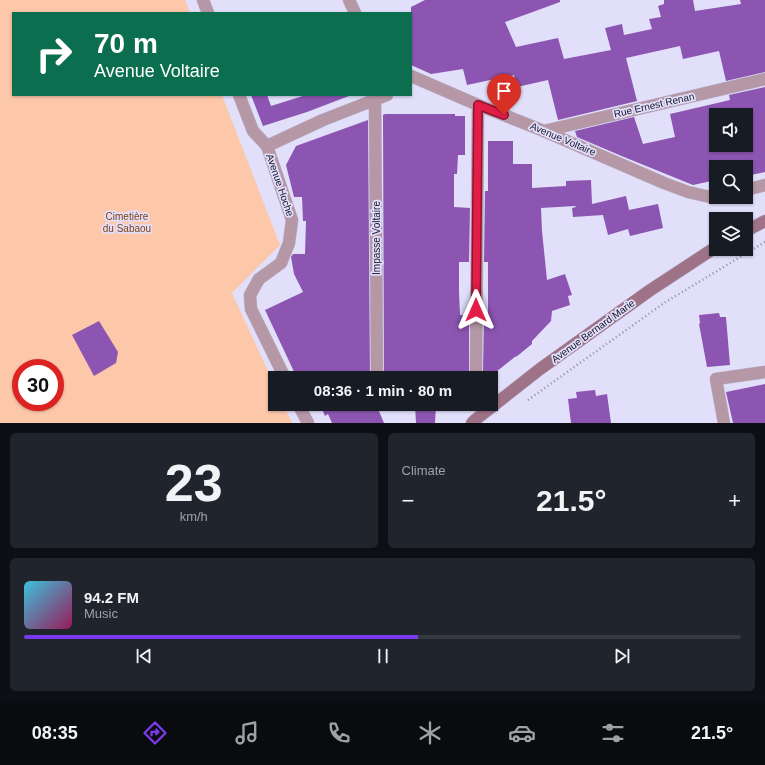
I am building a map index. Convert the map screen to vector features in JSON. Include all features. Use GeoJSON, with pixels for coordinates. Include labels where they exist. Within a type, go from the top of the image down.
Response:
{"type":"FeatureCollection","features":[{"type":"Feature","properties":{"kind":"main road"},"geometry":{"type":"LineString","coordinates":[[753,227],[765,221]]}},
{"type":"Feature","properties":{"kind":"main road","name":"Avenue Bernard Marie"},"geometry":{"type":"LineString","coordinates":[[471,422],[540,369],[649,291],[709,252]]}},
{"type":"Feature","properties":{"kind":"street"},"geometry":{"type":"LineString","coordinates":[[203,0],[208,12]]}},
{"type":"Feature","properties":{"kind":"street"},"geometry":{"type":"LineString","coordinates":[[349,0],[355,12]]}},
{"type":"Feature","properties":{"kind":"street","name":"Avenue Voltaire"},"geometry":{"type":"LineString","coordinates":[[414,80],[544,131],[664,183],[688,192],[709,196]]}},
{"type":"Feature","properties":{"kind":"street","name":"Rue Ernest Renan"},"geometry":{"type":"LineString","coordinates":[[544,131],[765,80]]}},
{"type":"Feature","properties":{"kind":"street"},"geometry":{"type":"LineString","coordinates":[[239,96],[253,131],[267,146]]}},
{"type":"Feature","properties":{"kind":"street","name":"Avenue Hoche"},"geometry":{"type":"LineString","coordinates":[[282,371],[251,309],[250,294],[259,279],[282,263],[289,243],[292,220],[267,146],[323,120],[385,96]]}},
{"type":"Feature","properties":{"kind":"street","name":"Impasse Voltaire"},"geometry":{"type":"LineString","coordinates":[[375,100],[377,371]]}},
{"type":"Feature","properties":{"kind":"street"},"geometry":{"type":"LineString","coordinates":[[476,371],[478,105]]}},
{"type":"Feature","properties":{"kind":"street"},"geometry":{"type":"LineString","coordinates":[[753,188],[765,185]]}},
{"type":"Feature","properties":{"kind":"street"},"geometry":{"type":"LineString","coordinates":[[724,423],[716,379],[765,372]]}},
{"type":"Feature","properties":{"kind":"street"},"geometry":{"type":"LineString","coordinates":[[302,411],[308,423]]}},
{"type":"Feature","properties":{"kind":"path"},"geometry":{"type":"LineString","coordinates":[[522,404],[664,303],[765,242]]}},
{"type":"Feature","properties":{"kind":"green space","name":"Cimetière du Sabaou"},"geometry":{"type":"Polygon","coordinates":[[[0,0],[185,0],[190,12],[12,12],[12,96],[222,96],[280,245],[232,293],[268,371],[268,411],[286,411],[292,423],[0,423],[0,0]]]}},
{"type":"Feature","properties":{"kind":"building"},"geometry":{"type":"Polygon","coordinates":[[[425,0],[560,0],[560,2],[505,22],[516,47],[558,38],[564,59],[611,50],[605,28],[622,24],[624,35],[652,29],[649,19],[661,17],[658,6],[664,4],[664,0],[693,0],[695,11],[741,4],[740,0],[765,0],[765,72],[726,81],[719,51],[683,59],[680,46],[626,58],[637,101],[558,120],[548,80],[517,87],[514,75],[467,85],[463,69],[431,74],[412,65],[411,7],[425,0]]]}},
{"type":"Feature","properties":{"kind":"building"},"geometry":{"type":"Polygon","coordinates":[[[765,87],[765,172],[753,175],[753,160],[709,160],[709,182],[693,185],[577,137],[575,131],[634,117],[643,144],[675,137],[670,114],[730,100],[729,95],[765,87]]]}},
{"type":"Feature","properties":{"kind":"building"},"geometry":{"type":"Polygon","coordinates":[[[251,96],[267,96],[271,106],[303,96],[349,96],[307,112],[263,126],[251,96]]]}},
{"type":"Feature","properties":{"kind":"building"},"geometry":{"type":"Polygon","coordinates":[[[455,114],[455,116],[465,116],[465,155],[458,155],[457,174],[454,174],[454,207],[470,208],[469,262],[459,262],[460,315],[469,315],[469,371],[384,371],[383,115],[455,114]]]}},
{"type":"Feature","properties":{"kind":"building"},"geometry":{"type":"Polygon","coordinates":[[[368,120],[370,371],[294,371],[265,310],[303,292],[294,274],[291,257],[293,254],[305,254],[306,221],[303,221],[302,197],[294,197],[286,165],[296,146],[368,120]]]}},
{"type":"Feature","properties":{"kind":"building"},"geometry":{"type":"Polygon","coordinates":[[[488,141],[513,141],[513,164],[532,164],[532,188],[566,186],[566,181],[591,180],[592,204],[626,196],[629,210],[658,204],[663,228],[630,236],[628,229],[608,235],[603,215],[573,217],[572,208],[576,207],[575,206],[541,208],[547,280],[565,274],[572,295],[568,296],[570,305],[552,311],[551,321],[532,341],[532,344],[497,371],[483,371],[484,315],[488,315],[488,262],[484,262],[485,191],[488,191],[488,141]]]}},
{"type":"Feature","properties":{"kind":"building"},"geometry":{"type":"Polygon","coordinates":[[[719,313],[720,317],[726,317],[730,365],[707,367],[699,324],[699,315],[719,313]]]}},
{"type":"Feature","properties":{"kind":"building"},"geometry":{"type":"Polygon","coordinates":[[[99,321],[118,352],[116,363],[94,376],[72,335],[99,321]]]}},
{"type":"Feature","properties":{"kind":"building"},"geometry":{"type":"Polygon","coordinates":[[[765,384],[765,423],[733,423],[726,392],[765,384]]]}},
{"type":"Feature","properties":{"kind":"building"},"geometry":{"type":"Polygon","coordinates":[[[595,390],[596,396],[607,394],[611,423],[571,423],[568,399],[577,398],[576,392],[595,390]]]}},
{"type":"Feature","properties":{"kind":"building"},"geometry":{"type":"Polygon","coordinates":[[[323,411],[379,411],[384,423],[332,423],[328,414],[325,416],[323,411]]]}},
{"type":"Feature","properties":{"kind":"building"},"geometry":{"type":"Polygon","coordinates":[[[415,411],[436,411],[435,423],[416,423],[415,411]]]}},
{"type":"Feature","properties":{"kind":"route"},"geometry":{"type":"LineString","coordinates":[[476,310],[478,105],[504,115]]}}]}
